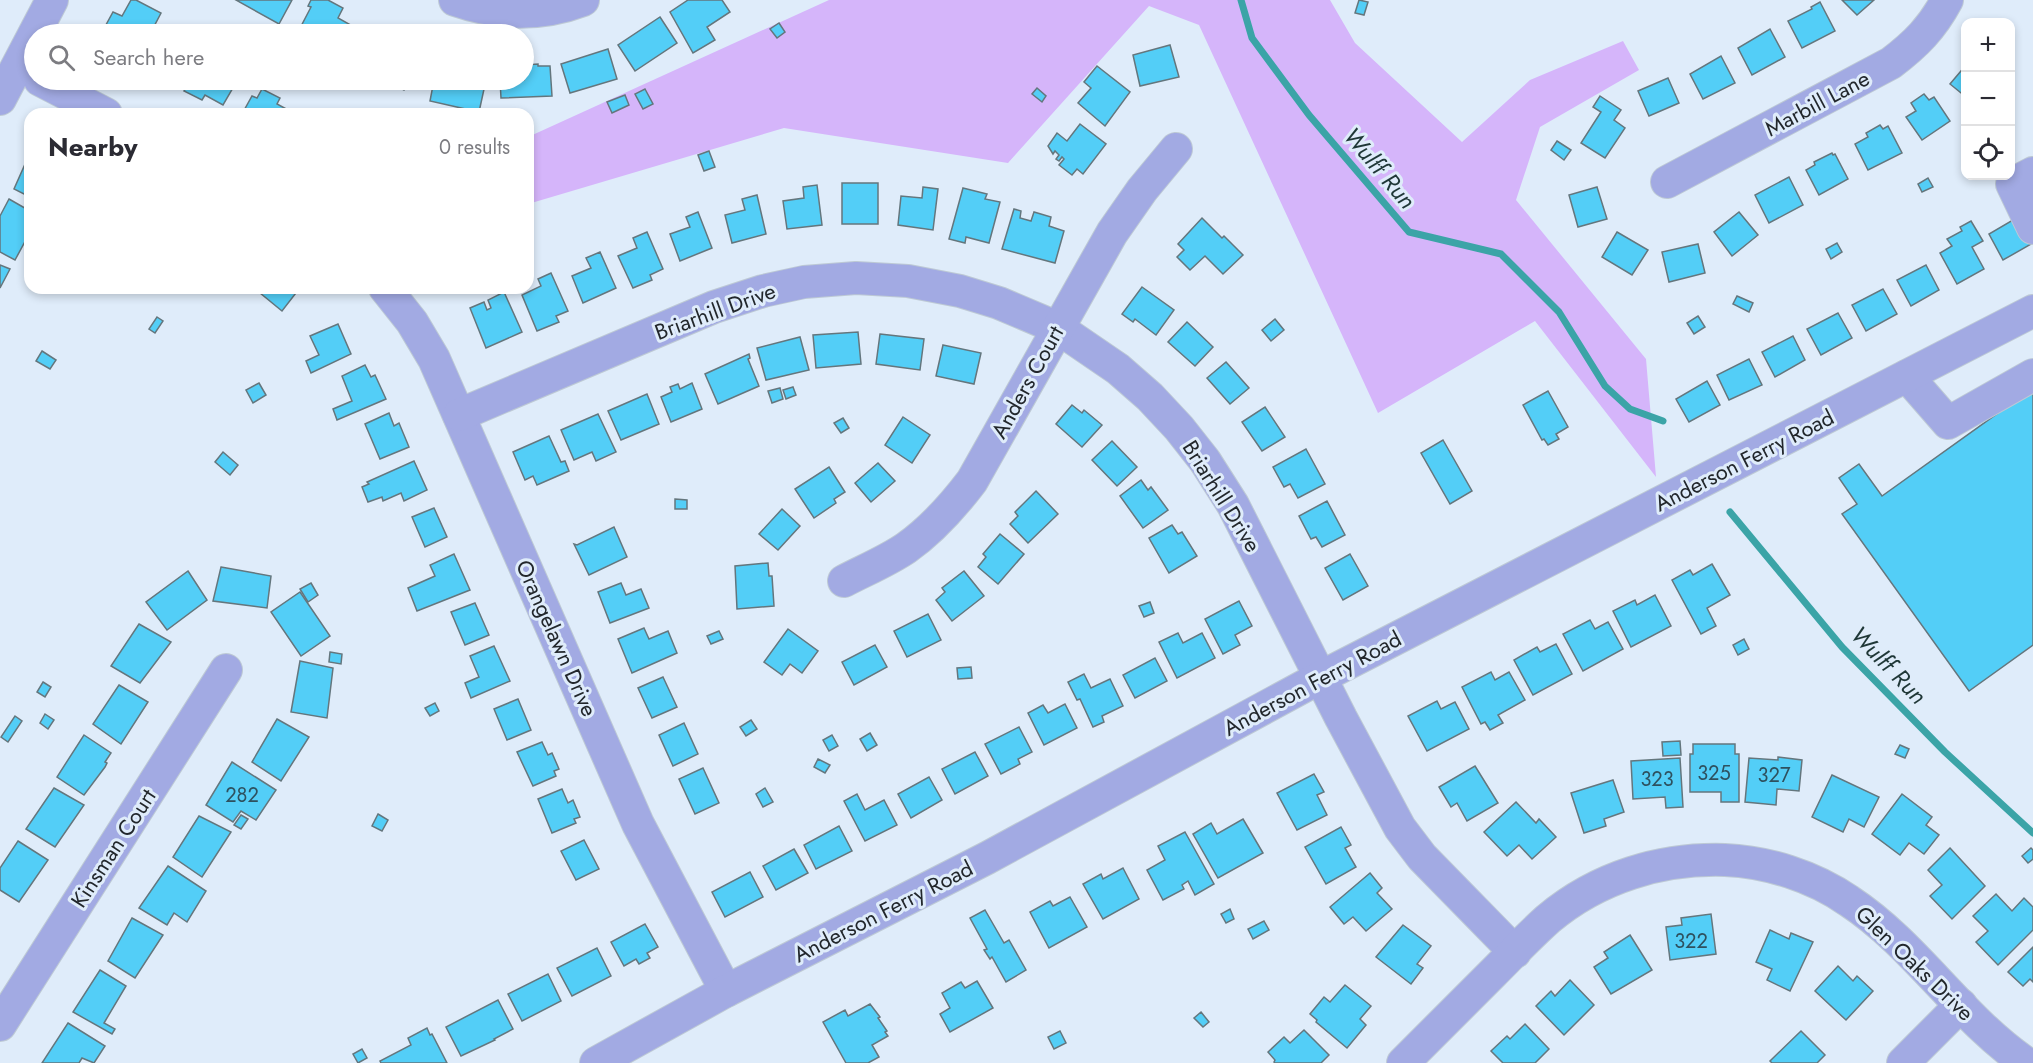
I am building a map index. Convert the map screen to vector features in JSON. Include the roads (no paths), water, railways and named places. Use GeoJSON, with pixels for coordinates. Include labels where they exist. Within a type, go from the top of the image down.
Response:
{"type":"FeatureCollection","features":[{"type":"Feature","properties":{"kind":"street"},"geometry":{"type":"LineString","coordinates":[[44,24],[51,0]]}},
{"type":"Feature","properties":{"kind":"street"},"geometry":{"type":"LineString","coordinates":[[455,0],[474,7],[505,12],[536,12],[584,0]]}},
{"type":"Feature","properties":{"kind":"street","name":"Marbill Lane"},"geometry":{"type":"LineString","coordinates":[[1667,182],[1891,63],[1916,44],[1935,21],[1947,0]]}},
{"type":"Feature","properties":{"kind":"street"},"geometry":{"type":"LineString","coordinates":[[0,99],[24,80]]}},
{"type":"Feature","properties":{"kind":"street"},"geometry":{"type":"LineString","coordinates":[[59,90],[94,108]]}},
{"type":"Feature","properties":{"kind":"street","name":"Anders Court"},"geometry":{"type":"LineString","coordinates":[[844,581],[905,549],[953,507],[972,481],[1112,233],[1142,190],[1176,149]]}},
{"type":"Feature","properties":{"kind":"street"},"geometry":{"type":"LineString","coordinates":[[2033,173],[2012,184],[2033,228]]}},
{"type":"Feature","properties":{"kind":"street","name":"Briarhill Drive"},"geometry":{"type":"LineString","coordinates":[[459,415],[714,307],[763,291],[804,282],[856,278],[908,281],[960,291],[989,300],[1058,328],[1118,369],[1150,397],[1205,461],[1233,505],[1400,828],[1422,858],[1515,952]]}},
{"type":"Feature","properties":{"kind":"street","name":"Orangelawn Drive"},"geometry":{"type":"LineString","coordinates":[[390,294],[412,322],[434,359],[638,824],[726,991]]}},
{"type":"Feature","properties":{"kind":"street","name":"Anderson Ferry Road"},"geometry":{"type":"LineString","coordinates":[[596,1063],[726,991],[987,858],[1321,677],[2033,311]]}},
{"type":"Feature","properties":{"kind":"street"},"geometry":{"type":"LineString","coordinates":[[1907,376],[1948,423],[2033,375]]}},
{"type":"Feature","properties":{"kind":"street","name":"Kinsman Court"},"geometry":{"type":"LineString","coordinates":[[0,1025],[226,670]]}},
{"type":"Feature","properties":{"kind":"street","name":"Glen Oaks Drive"},"geometry":{"type":"LineString","coordinates":[[1403,1063],[1549,919],[1582,895],[1639,870],[1670,863],[1701,860],[1742,861],[1773,867],[1812,880],[1849,900],[1881,926],[1983,1029],[2026,1063]]}},
{"type":"Feature","properties":{"kind":"street"},"geometry":{"type":"LineString","coordinates":[[1903,1063],[1961,1005]]}},
{"type":"Feature","properties":{"kind":"waterway","name":"Wulff Run"},"geometry":{"type":"LineString","coordinates":[[1241,0],[1252,38],[1309,115],[1409,232],[1501,254],[1559,312],[1605,386],[1630,409],[1663,421]]}},
{"type":"Feature","properties":{"kind":"waterway","name":"Wulff Run"},"geometry":{"type":"LineString","coordinates":[[1730,512],[1842,647],[1945,752],[2033,833]]}}]}
